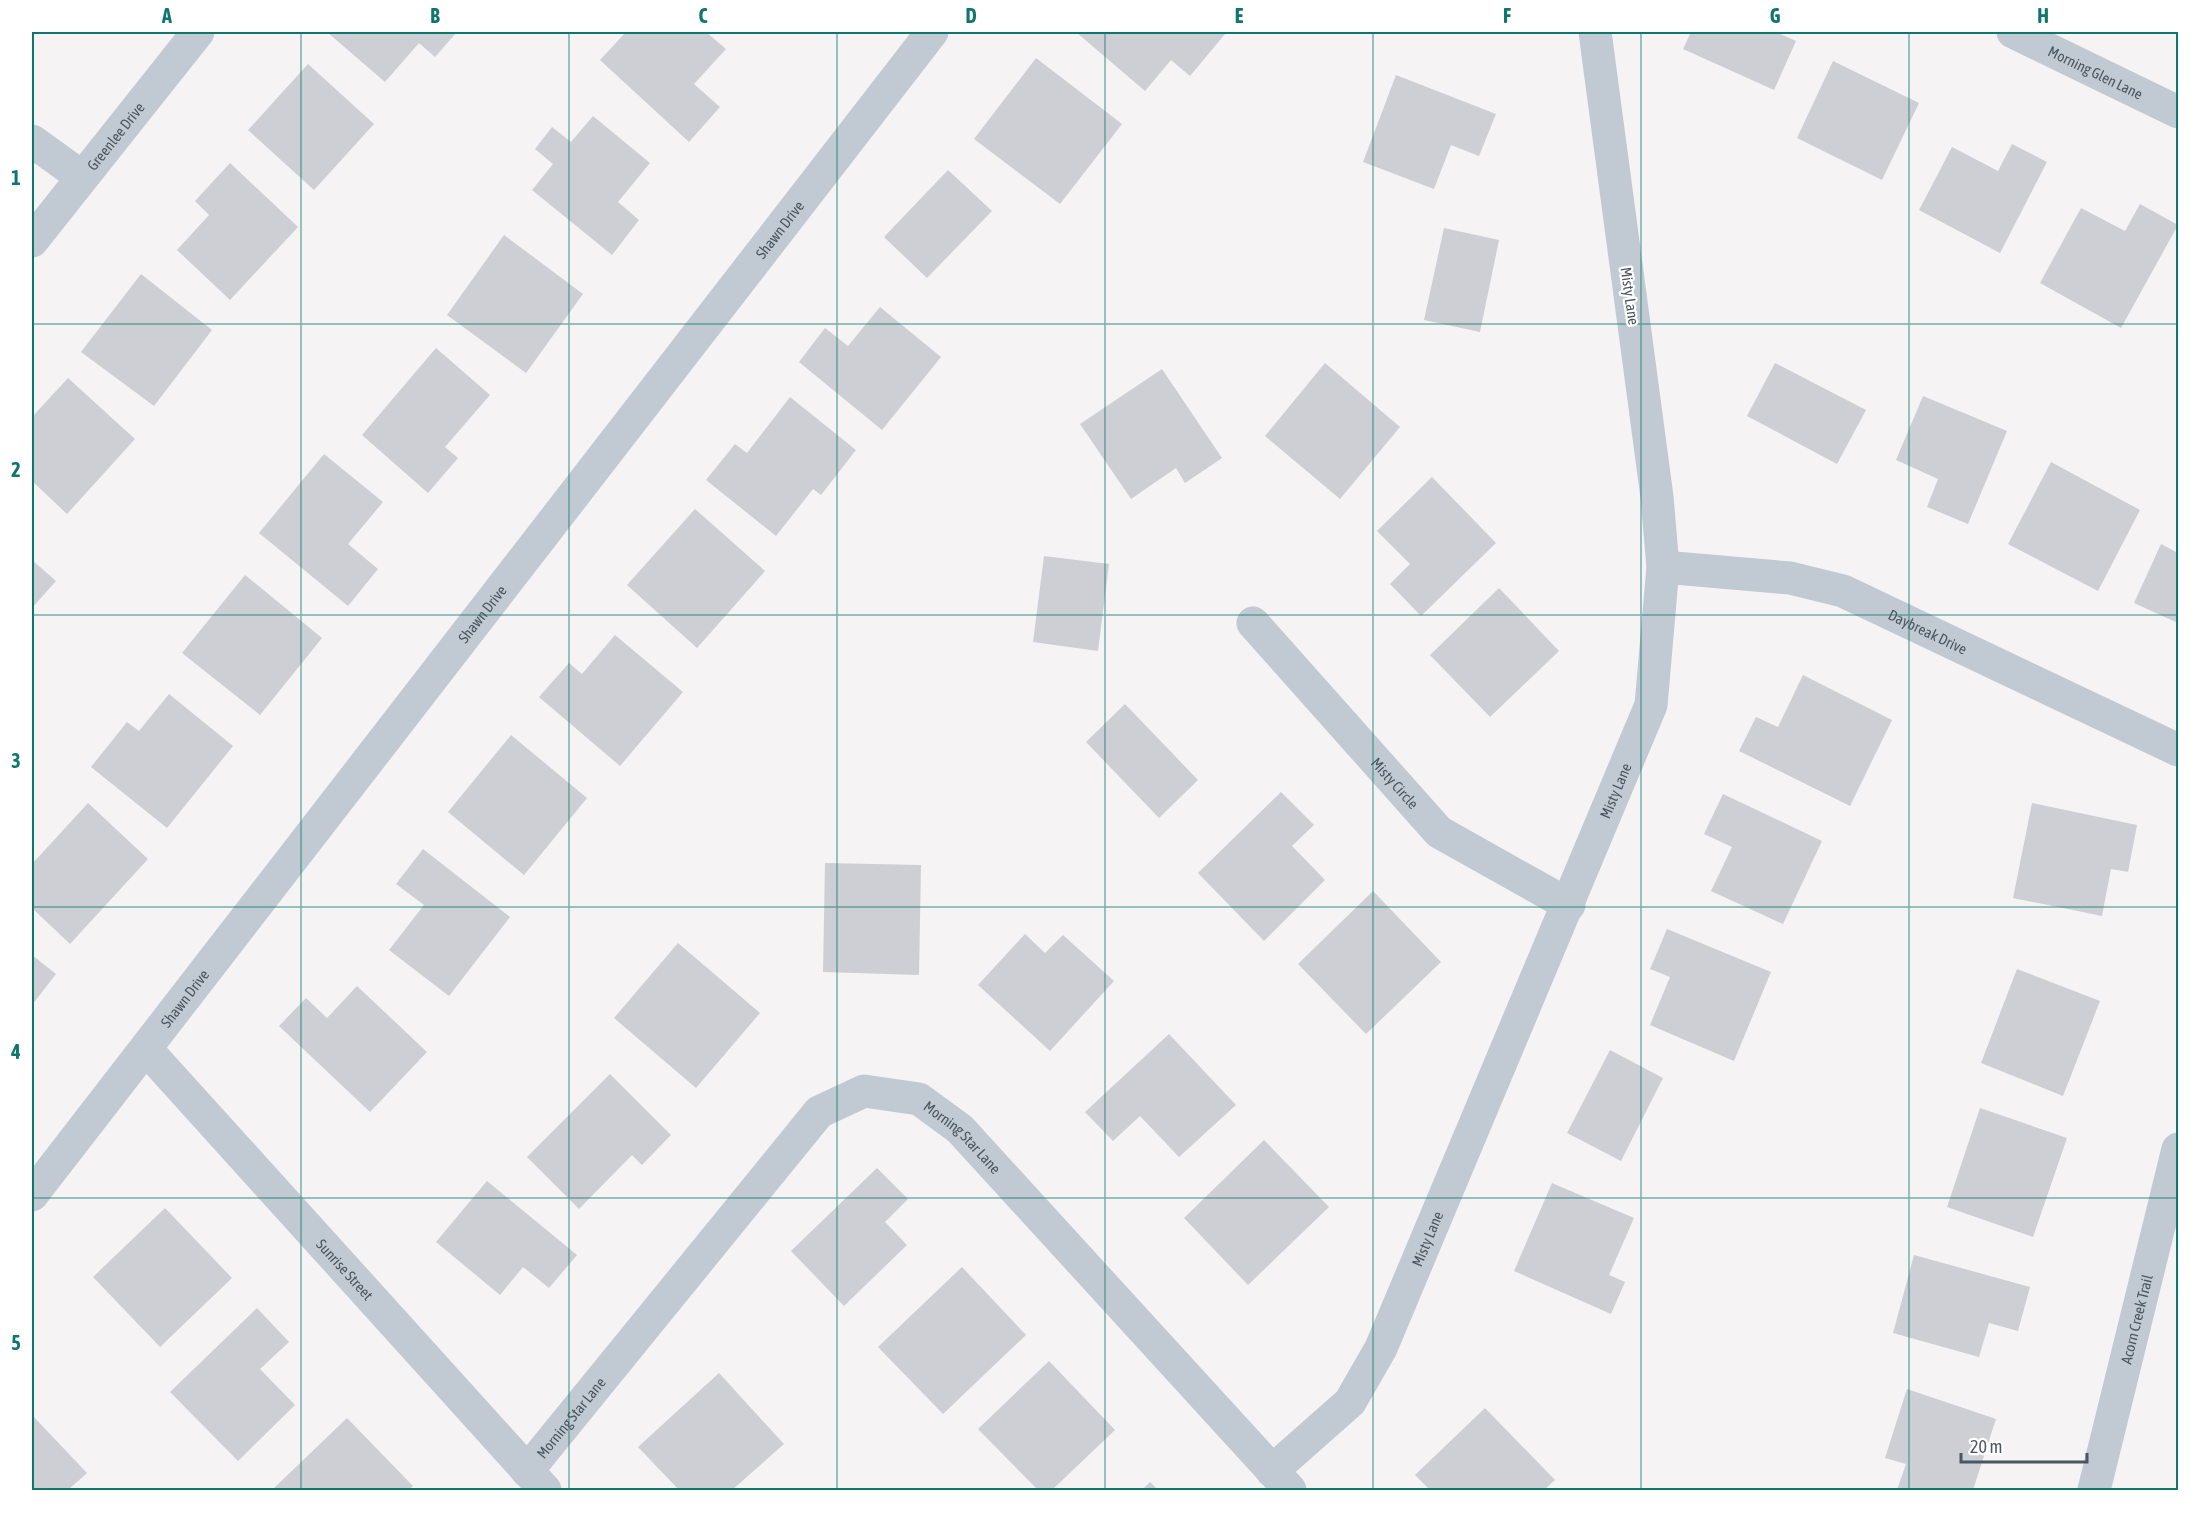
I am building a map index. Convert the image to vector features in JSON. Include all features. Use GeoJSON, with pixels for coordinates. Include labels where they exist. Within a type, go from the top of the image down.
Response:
{"type":"FeatureCollection","features":[{"type":"Feature","properties":{"kind":"street","name":"Greenlee Drive"},"geometry":{"type":"LineString","coordinates":[[32,241],[198,32]]}},
{"type":"Feature","properties":{"kind":"street","name":"Shawn Drive"},"geometry":{"type":"LineString","coordinates":[[32,1195],[932,32]]}},
{"type":"Feature","properties":{"kind":"street","name":"Misty Lane"},"geometry":{"type":"LineString","coordinates":[[1281,1481],[1350,1402],[1381,1348],[1569,905],[1651,705],[1663,567],[1657,497],[1595,32]]}},
{"type":"Feature","properties":{"kind":"street","name":"Morning Glen Lane"},"geometry":{"type":"LineString","coordinates":[[2013,32],[2178,112]]}},
{"type":"Feature","properties":{"kind":"street"},"geometry":{"type":"LineString","coordinates":[[32,141],[81,177]]}},
{"type":"Feature","properties":{"kind":"street","name":"Daybreak Drive"},"geometry":{"type":"LineString","coordinates":[[1663,567],[1790,578],[1844,591],[2178,750]]}},
{"type":"Feature","properties":{"kind":"street","name":"Misty Circle"},"geometry":{"type":"LineString","coordinates":[[1253,623],[1439,832],[1569,905]]}},
{"type":"Feature","properties":{"kind":"street","name":"Sunrise Street"},"geometry":{"type":"LineString","coordinates":[[146,1049],[536,1481]]}},
{"type":"Feature","properties":{"kind":"street","name":"Morning Star Lane"},"geometry":{"type":"LineString","coordinates":[[536,1481],[819,1112],[864,1091],[919,1099],[960,1129],[1281,1481]]}},
{"type":"Feature","properties":{"kind":"street","name":"Acorn Creek Trail"},"geometry":{"type":"LineString","coordinates":[[2094,1491],[2178,1149]]}},
{"type":"Feature","properties":{"kind":"building"},"geometry":{"type":"Polygon","coordinates":[[[327,32],[457,32],[435,57],[419,43],[385,82],[327,32]]]}},
{"type":"Feature","properties":{"kind":"building"},"geometry":{"type":"Polygon","coordinates":[[[626,32],[706,32],[726,49],[694,84],[720,107],[689,142],[600,60],[626,32]]]}},
{"type":"Feature","properties":{"kind":"building"},"geometry":{"type":"Polygon","coordinates":[[[1076,32],[1222,32],[1225,34],[1190,76],[1171,60],[1145,91],[1076,32]]]}},
{"type":"Feature","properties":{"kind":"building"},"geometry":{"type":"Polygon","coordinates":[[[1691,32],[1776,32],[1796,41],[1774,90],[1683,49],[1691,32]]]}},
{"type":"Feature","properties":{"kind":"building"},"geometry":{"type":"Polygon","coordinates":[[[1036,58],[1122,124],[1060,204],[974,139],[1036,58]]]}},
{"type":"Feature","properties":{"kind":"building"},"geometry":{"type":"Polygon","coordinates":[[[1833,61],[1919,103],[1882,180],[1797,138],[1833,61]]]}},
{"type":"Feature","properties":{"kind":"building"},"geometry":{"type":"Polygon","coordinates":[[[308,64],[374,124],[314,190],[248,130],[308,64]]]}},
{"type":"Feature","properties":{"kind":"building"},"geometry":{"type":"Polygon","coordinates":[[[1396,75],[1496,114],[1479,156],[1451,145],[1434,189],[1363,162],[1396,75]]]}},
{"type":"Feature","properties":{"kind":"building"},"geometry":{"type":"Polygon","coordinates":[[[593,116],[650,163],[618,202],[639,220],[612,255],[532,190],[553,164],[535,149],[552,127],[571,142],[593,116]]]}},
{"type":"Feature","properties":{"kind":"building"},"geometry":{"type":"Polygon","coordinates":[[[2012,144],[2047,162],[2000,253],[1919,210],[1952,147],[1998,171],[2012,144]]]}},
{"type":"Feature","properties":{"kind":"building"},"geometry":{"type":"Polygon","coordinates":[[[230,163],[298,227],[230,300],[177,250],[209,215],[195,201],[230,163]]]}},
{"type":"Feature","properties":{"kind":"building"},"geometry":{"type":"Polygon","coordinates":[[[948,170],[992,211],[927,278],[884,237],[948,170]]]}},
{"type":"Feature","properties":{"kind":"building"},"geometry":{"type":"Polygon","coordinates":[[[2140,204],[2178,225],[2121,328],[2040,283],[2081,208],[2125,231],[2140,204]]]}},
{"type":"Feature","properties":{"kind":"building"},"geometry":{"type":"Polygon","coordinates":[[[1444,228],[1499,240],[1480,332],[1424,320],[1444,228]]]}},
{"type":"Feature","properties":{"kind":"building"},"geometry":{"type":"Polygon","coordinates":[[[504,235],[583,294],[526,373],[447,315],[504,235]]]}},
{"type":"Feature","properties":{"kind":"building"},"geometry":{"type":"Polygon","coordinates":[[[141,274],[212,330],[154,406],[81,352],[141,274]]]}},
{"type":"Feature","properties":{"kind":"building"},"geometry":{"type":"Polygon","coordinates":[[[880,307],[941,357],[882,430],[799,362],[825,328],[848,346],[880,307]]]}},
{"type":"Feature","properties":{"kind":"building"},"geometry":{"type":"Polygon","coordinates":[[[436,348],[490,395],[445,447],[458,458],[428,493],[362,435],[436,348]]]}},
{"type":"Feature","properties":{"kind":"building"},"geometry":{"type":"Polygon","coordinates":[[[1325,363],[1400,427],[1340,499],[1265,436],[1325,363]]]}},
{"type":"Feature","properties":{"kind":"building"},"geometry":{"type":"Polygon","coordinates":[[[1775,363],[1866,410],[1837,464],[1747,416],[1775,363]]]}},
{"type":"Feature","properties":{"kind":"building"},"geometry":{"type":"Polygon","coordinates":[[[1162,369],[1222,458],[1185,483],[1176,468],[1131,499],[1080,424],[1162,369]]]}},
{"type":"Feature","properties":{"kind":"building"},"geometry":{"type":"Polygon","coordinates":[[[68,378],[135,439],[67,514],[32,481],[32,417],[68,378]]]}},
{"type":"Feature","properties":{"kind":"building"},"geometry":{"type":"Polygon","coordinates":[[[1923,396],[2007,431],[1968,524],[1927,507],[1938,479],[1896,460],[1923,396]]]}},
{"type":"Feature","properties":{"kind":"building"},"geometry":{"type":"Polygon","coordinates":[[[790,397],[856,450],[821,495],[813,489],[776,536],[706,480],[735,444],[747,453],[790,397]]]}},
{"type":"Feature","properties":{"kind":"building"},"geometry":{"type":"Polygon","coordinates":[[[324,454],[383,502],[348,544],[378,569],[348,606],[259,533],[324,454]]]}},
{"type":"Feature","properties":{"kind":"building"},"geometry":{"type":"Polygon","coordinates":[[[2051,462],[2140,510],[2098,591],[2008,544],[2051,462]]]}},
{"type":"Feature","properties":{"kind":"building"},"geometry":{"type":"Polygon","coordinates":[[[1432,477],[1496,543],[1421,616],[1390,584],[1410,564],[1377,531],[1432,477]]]}},
{"type":"Feature","properties":{"kind":"building"},"geometry":{"type":"Polygon","coordinates":[[[695,509],[765,571],[697,648],[627,585],[695,509]]]}},
{"type":"Feature","properties":{"kind":"building"},"geometry":{"type":"Polygon","coordinates":[[[2161,544],[2178,553],[2178,623],[2134,603],[2161,544]]]}},
{"type":"Feature","properties":{"kind":"building"},"geometry":{"type":"Polygon","coordinates":[[[1044,556],[1109,564],[1098,651],[1033,642],[1044,556]]]}},
{"type":"Feature","properties":{"kind":"building"},"geometry":{"type":"Polygon","coordinates":[[[32,560],[56,581],[32,608],[32,560]]]}},
{"type":"Feature","properties":{"kind":"building"},"geometry":{"type":"Polygon","coordinates":[[[245,575],[322,638],[260,715],[182,653],[245,575]]]}},
{"type":"Feature","properties":{"kind":"building"},"geometry":{"type":"Polygon","coordinates":[[[1499,588],[1559,651],[1490,717],[1430,655],[1499,588]]]}},
{"type":"Feature","properties":{"kind":"building"},"geometry":{"type":"Polygon","coordinates":[[[615,635],[683,692],[620,766],[539,697],[569,663],[582,674],[615,635]]]}},
{"type":"Feature","properties":{"kind":"building"},"geometry":{"type":"Polygon","coordinates":[[[1803,675],[1892,720],[1850,806],[1739,751],[1756,717],[1778,727],[1803,675]]]}},
{"type":"Feature","properties":{"kind":"building"},"geometry":{"type":"Polygon","coordinates":[[[169,694],[233,746],[167,828],[91,767],[127,722],[139,731],[169,694]]]}},
{"type":"Feature","properties":{"kind":"building"},"geometry":{"type":"Polygon","coordinates":[[[1125,704],[1198,780],[1159,818],[1086,742],[1125,704]]]}},
{"type":"Feature","properties":{"kind":"building"},"geometry":{"type":"Polygon","coordinates":[[[511,735],[587,798],[524,875],[448,812],[511,735]]]}},
{"type":"Feature","properties":{"kind":"building"},"geometry":{"type":"Polygon","coordinates":[[[1281,792],[1314,825],[1292,846],[1325,880],[1264,941],[1198,873],[1281,792]]]}},
{"type":"Feature","properties":{"kind":"building"},"geometry":{"type":"Polygon","coordinates":[[[1723,794],[1822,841],[1783,924],[1711,891],[1732,847],[1704,834],[1723,794]]]}},
{"type":"Feature","properties":{"kind":"building"},"geometry":{"type":"Polygon","coordinates":[[[88,803],[148,859],[70,944],[32,908],[32,864],[88,803]]]}},
{"type":"Feature","properties":{"kind":"building"},"geometry":{"type":"Polygon","coordinates":[[[2032,803],[2137,825],[2128,872],[2111,869],[2102,916],[2013,898],[2032,803]]]}},
{"type":"Feature","properties":{"kind":"building"},"geometry":{"type":"Polygon","coordinates":[[[423,849],[510,917],[449,996],[389,950],[424,905],[396,884],[423,849]]]}},
{"type":"Feature","properties":{"kind":"building"},"geometry":{"type":"Polygon","coordinates":[[[825,863],[921,865],[919,975],[823,972],[825,863]]]}},
{"type":"Feature","properties":{"kind":"building"},"geometry":{"type":"Polygon","coordinates":[[[1373,891],[1441,962],[1366,1034],[1298,964],[1373,891]]]}},
{"type":"Feature","properties":{"kind":"building"},"geometry":{"type":"Polygon","coordinates":[[[1667,929],[1771,972],[1734,1061],[1650,1025],[1670,977],[1650,969],[1667,929]]]}},
{"type":"Feature","properties":{"kind":"building"},"geometry":{"type":"Polygon","coordinates":[[[1025,934],[1045,953],[1063,935],[1114,981],[1050,1051],[978,985],[1025,934]]]}},
{"type":"Feature","properties":{"kind":"building"},"geometry":{"type":"Polygon","coordinates":[[[678,943],[760,1013],[696,1088],[614,1018],[678,943]]]}},
{"type":"Feature","properties":{"kind":"building"},"geometry":{"type":"Polygon","coordinates":[[[32,955],[56,974],[32,1005],[32,955]]]}},
{"type":"Feature","properties":{"kind":"building"},"geometry":{"type":"Polygon","coordinates":[[[2017,969],[2100,1001],[2063,1096],[1981,1063],[2017,969]]]}},
{"type":"Feature","properties":{"kind":"building"},"geometry":{"type":"Polygon","coordinates":[[[357,986],[427,1052],[370,1112],[279,1026],[306,998],[327,1018],[357,986]]]}},
{"type":"Feature","properties":{"kind":"building"},"geometry":{"type":"Polygon","coordinates":[[[1169,1034],[1236,1105],[1179,1157],[1140,1116],[1113,1141],[1085,1112],[1169,1034]]]}},
{"type":"Feature","properties":{"kind":"building"},"geometry":{"type":"Polygon","coordinates":[[[1610,1050],[1663,1078],[1621,1161],[1567,1133],[1610,1050]]]}},
{"type":"Feature","properties":{"kind":"building"},"geometry":{"type":"Polygon","coordinates":[[[610,1074],[671,1135],[642,1165],[632,1155],[579,1209],[527,1157],[610,1074]]]}},
{"type":"Feature","properties":{"kind":"building"},"geometry":{"type":"Polygon","coordinates":[[[1980,1108],[2067,1138],[2033,1237],[1947,1207],[1980,1108]]]}},
{"type":"Feature","properties":{"kind":"building"},"geometry":{"type":"Polygon","coordinates":[[[1264,1140],[1329,1207],[1248,1285],[1184,1218],[1264,1140]]]}},
{"type":"Feature","properties":{"kind":"building"},"geometry":{"type":"Polygon","coordinates":[[[877,1168],[908,1199],[885,1222],[907,1245],[844,1306],[791,1251],[877,1168]]]}},
{"type":"Feature","properties":{"kind":"building"},"geometry":{"type":"Polygon","coordinates":[[[487,1181],[577,1255],[549,1288],[523,1267],[500,1295],[436,1242],[487,1181]]]}},
{"type":"Feature","properties":{"kind":"building"},"geometry":{"type":"Polygon","coordinates":[[[1552,1183],[1634,1218],[1609,1275],[1625,1282],[1611,1314],[1514,1271],[1552,1183]]]}},
{"type":"Feature","properties":{"kind":"building"},"geometry":{"type":"Polygon","coordinates":[[[165,1208],[232,1278],[160,1347],[93,1277],[165,1208]]]}},
{"type":"Feature","properties":{"kind":"building"},"geometry":{"type":"Polygon","coordinates":[[[1914,1255],[2030,1287],[2018,1331],[1989,1323],[1979,1357],[1893,1333],[1914,1255]]]}},
{"type":"Feature","properties":{"kind":"building"},"geometry":{"type":"Polygon","coordinates":[[[962,1267],[1026,1335],[943,1414],[878,1347],[962,1267]]]}},
{"type":"Feature","properties":{"kind":"building"},"geometry":{"type":"Polygon","coordinates":[[[257,1308],[289,1342],[260,1369],[295,1405],[238,1461],[170,1392],[257,1308]]]}},
{"type":"Feature","properties":{"kind":"building"},"geometry":{"type":"Polygon","coordinates":[[[1049,1361],[1115,1430],[1052,1490],[1038,1490],[978,1429],[1049,1361]]]}},
{"type":"Feature","properties":{"kind":"building"},"geometry":{"type":"Polygon","coordinates":[[[719,1373],[784,1444],[732,1490],[679,1490],[638,1447],[719,1373]]]}},
{"type":"Feature","properties":{"kind":"building"},"geometry":{"type":"Polygon","coordinates":[[[1907,1389],[1996,1419],[1973,1490],[1897,1490],[1906,1464],[1885,1458],[1907,1389]]]}},
{"type":"Feature","properties":{"kind":"building"},"geometry":{"type":"Polygon","coordinates":[[[1485,1408],[1555,1480],[1544,1490],[1430,1490],[1415,1475],[1485,1408]]]}},
{"type":"Feature","properties":{"kind":"building"},"geometry":{"type":"Polygon","coordinates":[[[32,1415],[87,1473],[68,1490],[32,1490],[32,1415]]]}},
{"type":"Feature","properties":{"kind":"building"},"geometry":{"type":"Polygon","coordinates":[[[347,1418],[413,1486],[409,1490],[272,1490],[347,1418]]]}},
{"type":"Feature","properties":{"kind":"building"},"geometry":{"type":"Polygon","coordinates":[[[1150,1482],[1158,1490],[1142,1490],[1150,1482]]]}}]}
